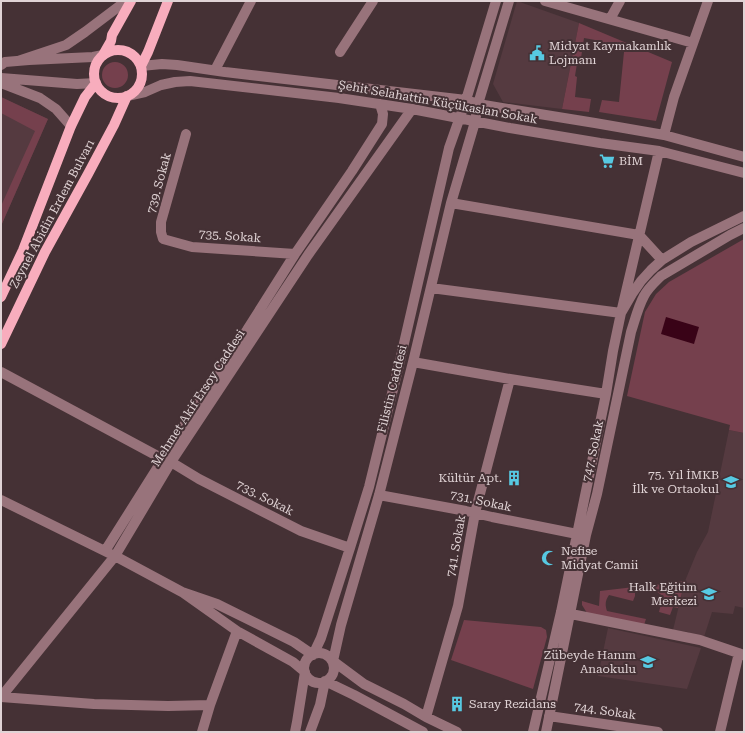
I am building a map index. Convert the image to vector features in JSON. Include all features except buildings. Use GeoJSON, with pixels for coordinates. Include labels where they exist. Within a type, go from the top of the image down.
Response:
{"type":"FeatureCollection","features":[{"type":"Feature","properties":{"kind":"main road"},"geometry":{"type":"LineString","coordinates":[[103,55],[111,41],[112,34],[131,1]]}},
{"type":"Feature","properties":{"kind":"main road"},"geometry":{"type":"LineString","coordinates":[[141,66],[168,1]]}},
{"type":"Feature","properties":{"kind":"main road"},"geometry":{"type":"LineString","coordinates":[[125,50],[137,59],[141,66],[141,80],[138,87],[127,96],[120,98],[112,98],[105,95],[100,90],[94,77],[94,71],[98,59],[110,51],[125,50]]}},
{"type":"Feature","properties":{"kind":"main road","name":"Zeynel Abidin Erdem Bulvarı"},"geometry":{"type":"LineString","coordinates":[[1,297],[23,250],[71,126],[85,97],[96,83]]}},
{"type":"Feature","properties":{"kind":"main road","name":"Zeynel Abidin Erdem Bulvarı"},"geometry":{"type":"LineString","coordinates":[[1,344],[45,252],[92,167],[127,96]]}},
{"type":"Feature","properties":{"kind":"street"},"geometry":{"type":"LineString","coordinates":[[18,61],[66,45],[126,1]]}},
{"type":"Feature","properties":{"kind":"street"},"geometry":{"type":"LineString","coordinates":[[215,70],[251,1]]}},
{"type":"Feature","properties":{"kind":"street"},"geometry":{"type":"LineString","coordinates":[[340,52],[373,1]]}},
{"type":"Feature","properties":{"kind":"street"},"geometry":{"type":"LineString","coordinates":[[460,118],[496,1]]}},
{"type":"Feature","properties":{"kind":"street"},"geometry":{"type":"LineString","coordinates":[[475,122],[478,104],[509,1]]}},
{"type":"Feature","properties":{"kind":"street"},"geometry":{"type":"LineString","coordinates":[[545,1],[693,43]]}},
{"type":"Feature","properties":{"kind":"street"},"geometry":{"type":"LineString","coordinates":[[610,19],[620,1]]}},
{"type":"Feature","properties":{"kind":"street"},"geometry":{"type":"LineString","coordinates":[[664,135],[674,97],[708,1]]}},
{"type":"Feature","properties":{"kind":"street"},"geometry":{"type":"LineString","coordinates":[[1,64],[5,62],[93,57],[103,55]]}},
{"type":"Feature","properties":{"kind":"street","name":"Şehit Selahattin Küçükaslan Sokak"},"geometry":{"type":"LineString","coordinates":[[141,66],[162,64],[466,100],[478,104],[664,135],[744,156]]}},
{"type":"Feature","properties":{"kind":"street"},"geometry":{"type":"LineString","coordinates":[[1,78],[77,84],[96,83]]}},
{"type":"Feature","properties":{"kind":"street","name":"Şehit Selahattin Küçükaslan Sokak"},"geometry":{"type":"LineString","coordinates":[[127,96],[145,92],[161,85],[190,81],[339,98],[412,109],[475,122],[600,143],[659,151],[744,173]]}},
{"type":"Feature","properties":{"kind":"street"},"geometry":{"type":"LineString","coordinates":[[1,83],[40,98],[56,109],[71,126]]}},
{"type":"Feature","properties":{"kind":"street"},"geometry":{"type":"LineString","coordinates":[[1,697],[110,554],[295,254],[382,124],[383,114],[380,104]]}},
{"type":"Feature","properties":{"kind":"street","name":"Mehmet Akif Ersoy Caddesi"},"geometry":{"type":"LineString","coordinates":[[167,461],[308,255],[391,136],[412,109]]}},
{"type":"Feature","properties":{"kind":"street","name":"Filistin Caddesi"},"geometry":{"type":"LineString","coordinates":[[313,655],[321,638],[369,488],[449,148],[460,118]]}},
{"type":"Feature","properties":{"kind":"street","name":"Filistin Caddesi"},"geometry":{"type":"LineString","coordinates":[[333,661],[341,625],[379,495],[451,203],[475,122]]}},
{"type":"Feature","properties":{"kind":"street","name":"739. Sokak"},"geometry":{"type":"LineString","coordinates":[[163,239],[161,222],[186,134]]}},
{"type":"Feature","properties":{"kind":"street"},"geometry":{"type":"LineString","coordinates":[[533,732],[577,534],[621,313],[659,151]]}},
{"type":"Feature","properties":{"kind":"street"},"geometry":{"type":"LineString","coordinates":[[451,203],[639,235],[662,260]]}},
{"type":"Feature","properties":{"kind":"street"},"geometry":{"type":"LineString","coordinates":[[621,313],[641,281],[662,260],[691,242],[744,216]]}},
{"type":"Feature","properties":{"kind":"street","name":"747. Sokak"},"geometry":{"type":"LineString","coordinates":[[546,732],[586,535],[597,494],[631,332],[637,311],[644,295],[661,276],[744,228]]}},
{"type":"Feature","properties":{"kind":"street","name":"735. Sokak"},"geometry":{"type":"LineString","coordinates":[[163,239],[192,246],[295,254]]}},
{"type":"Feature","properties":{"kind":"street"},"geometry":{"type":"LineString","coordinates":[[431,288],[621,313]]}},
{"type":"Feature","properties":{"kind":"street"},"geometry":{"type":"LineString","coordinates":[[413,362],[606,394]]}},
{"type":"Feature","properties":{"kind":"street","name":"733. Sokak"},"geometry":{"type":"LineString","coordinates":[[1,372],[199,479],[301,531],[350,548]]}},
{"type":"Feature","properties":{"kind":"street","name":"741. Sokak"},"geometry":{"type":"LineString","coordinates":[[426,717],[458,606],[475,513],[510,379]]}},
{"type":"Feature","properties":{"kind":"street","name":"731. Sokak"},"geometry":{"type":"LineString","coordinates":[[379,495],[577,534]]}},
{"type":"Feature","properties":{"kind":"street"},"geometry":{"type":"LineString","coordinates":[[1,500],[110,554],[182,592],[237,631],[293,662],[305,672],[308,677],[316,682],[329,679],[334,671],[333,661]]}},
{"type":"Feature","properties":{"kind":"street"},"geometry":{"type":"LineString","coordinates":[[182,592],[216,604],[294,642],[313,655]]}},
{"type":"Feature","properties":{"kind":"street"},"geometry":{"type":"LineString","coordinates":[[571,614],[700,640],[742,654],[720,732]]}},
{"type":"Feature","properties":{"kind":"street"},"geometry":{"type":"LineString","coordinates":[[202,732],[210,705],[237,631]]}},
{"type":"Feature","properties":{"kind":"street"},"geometry":{"type":"LineString","coordinates":[[295,732],[305,664],[313,655],[322,653],[364,684],[457,732]]}},
{"type":"Feature","properties":{"kind":"street"},"geometry":{"type":"LineString","coordinates":[[325,681],[421,731]]}},
{"type":"Feature","properties":{"kind":"street"},"geometry":{"type":"LineString","coordinates":[[310,732],[320,705],[325,681]]}},
{"type":"Feature","properties":{"kind":"street"},"geometry":{"type":"LineString","coordinates":[[1,697],[94,704],[168,706],[210,705]]}},
{"type":"Feature","properties":{"kind":"street","name":"744. Sokak"},"geometry":{"type":"LineString","coordinates":[[549,716],[658,732]]}},
{"type":"Feature","properties":{"kind":"shaded area","name":"Midyat Kaymakamlık Lojmanı"},"geometry":{"type":"Polygon","coordinates":[[[517,1],[579,23],[562,109],[503,102],[493,84],[517,1]]]}},
{"type":"Feature","properties":{"kind":"shaded area"},"geometry":{"type":"Polygon","coordinates":[[[579,23],[672,62],[656,121],[599,112],[602,100],[619,102],[624,52],[601,50],[602,45],[595,44],[595,40],[584,38],[581,58],[578,57],[575,76],[577,77],[575,97],[591,99],[589,112],[562,109],[579,23]]]}},
{"type":"Feature","properties":{"kind":"shaded area"},"geometry":{"type":"Polygon","coordinates":[[[115,62],[124,66],[128,75],[124,84],[115,88],[106,84],[102,75],[106,66],[115,62]]]}},
{"type":"Feature","properties":{"kind":"shaded area"},"geometry":{"type":"Polygon","coordinates":[[[1,97],[48,119],[1,226],[1,97]]]}},
{"type":"Feature","properties":{"kind":"shaded area"},"geometry":{"type":"Polygon","coordinates":[[[1,97],[48,119],[1,226],[1,206],[35,131],[1,113],[1,97]]]}},
{"type":"Feature","properties":{"kind":"shaded area"},"geometry":{"type":"Polygon","coordinates":[[[744,239],[744,433],[729,430],[730,425],[627,396],[645,312],[656,294],[669,282],[744,239]]]}},
{"type":"Feature","properties":{"kind":"shaded area"},"geometry":{"type":"Polygon","coordinates":[[[666,317],[699,327],[694,344],[661,334],[666,317]]]}},
{"type":"Feature","properties":{"kind":"shaded area","name":"Halk Eğitim Merkezi"},"geometry":{"type":"Polygon","coordinates":[[[729,430],[744,433],[744,608],[735,606],[733,614],[712,612],[704,637],[693,635],[688,632],[673,630],[685,581],[697,552],[708,532],[729,430]]]}},
{"type":"Feature","properties":{"kind":"shaded area"},"geometry":{"type":"Polygon","coordinates":[[[685,581],[678,608],[673,607],[670,615],[659,612],[663,596],[657,592],[635,589],[633,601],[609,595],[606,603],[607,611],[646,619],[644,625],[587,613],[582,605],[582,601],[599,606],[600,591],[685,581]]]}},
{"type":"Feature","properties":{"kind":"shaded area"},"geometry":{"type":"Polygon","coordinates":[[[464,620],[541,627],[546,630],[547,637],[533,689],[451,660],[464,620]]]}},
{"type":"Feature","properties":{"kind":"shaded area","name":"Zübeyde Hanım Anaokulu"},"geometry":{"type":"Polygon","coordinates":[[[608,628],[701,648],[687,689],[598,676],[608,628]]]}},
{"type":"Feature","properties":{"kind":"place","name":"Midyat Kaymakamlık Lojmanı"},"geometry":{"type":"Point","coordinates":[537,53]}},
{"type":"Feature","properties":{"kind":"place","name":"BİM"},"geometry":{"type":"Point","coordinates":[607,161]}},
{"type":"Feature","properties":{"kind":"place","name":"Kültür Apt."},"geometry":{"type":"Point","coordinates":[514,478]}},
{"type":"Feature","properties":{"kind":"place","name":"75. Yıl İMKB İlk ve Ortaokul"},"geometry":{"type":"Point","coordinates":[731,482]}},
{"type":"Feature","properties":{"kind":"place","name":"Nefise Midyat Camii"},"geometry":{"type":"Point","coordinates":[549,558]}},
{"type":"Feature","properties":{"kind":"place","name":"Halk Eğitim Merkezi"},"geometry":{"type":"Point","coordinates":[709,594]}},
{"type":"Feature","properties":{"kind":"place","name":"Zübeyde Hanım Anaokulu"},"geometry":{"type":"Point","coordinates":[648,662]}},
{"type":"Feature","properties":{"kind":"place","name":"Saray Rezidans"},"geometry":{"type":"Point","coordinates":[457,704]}}]}
